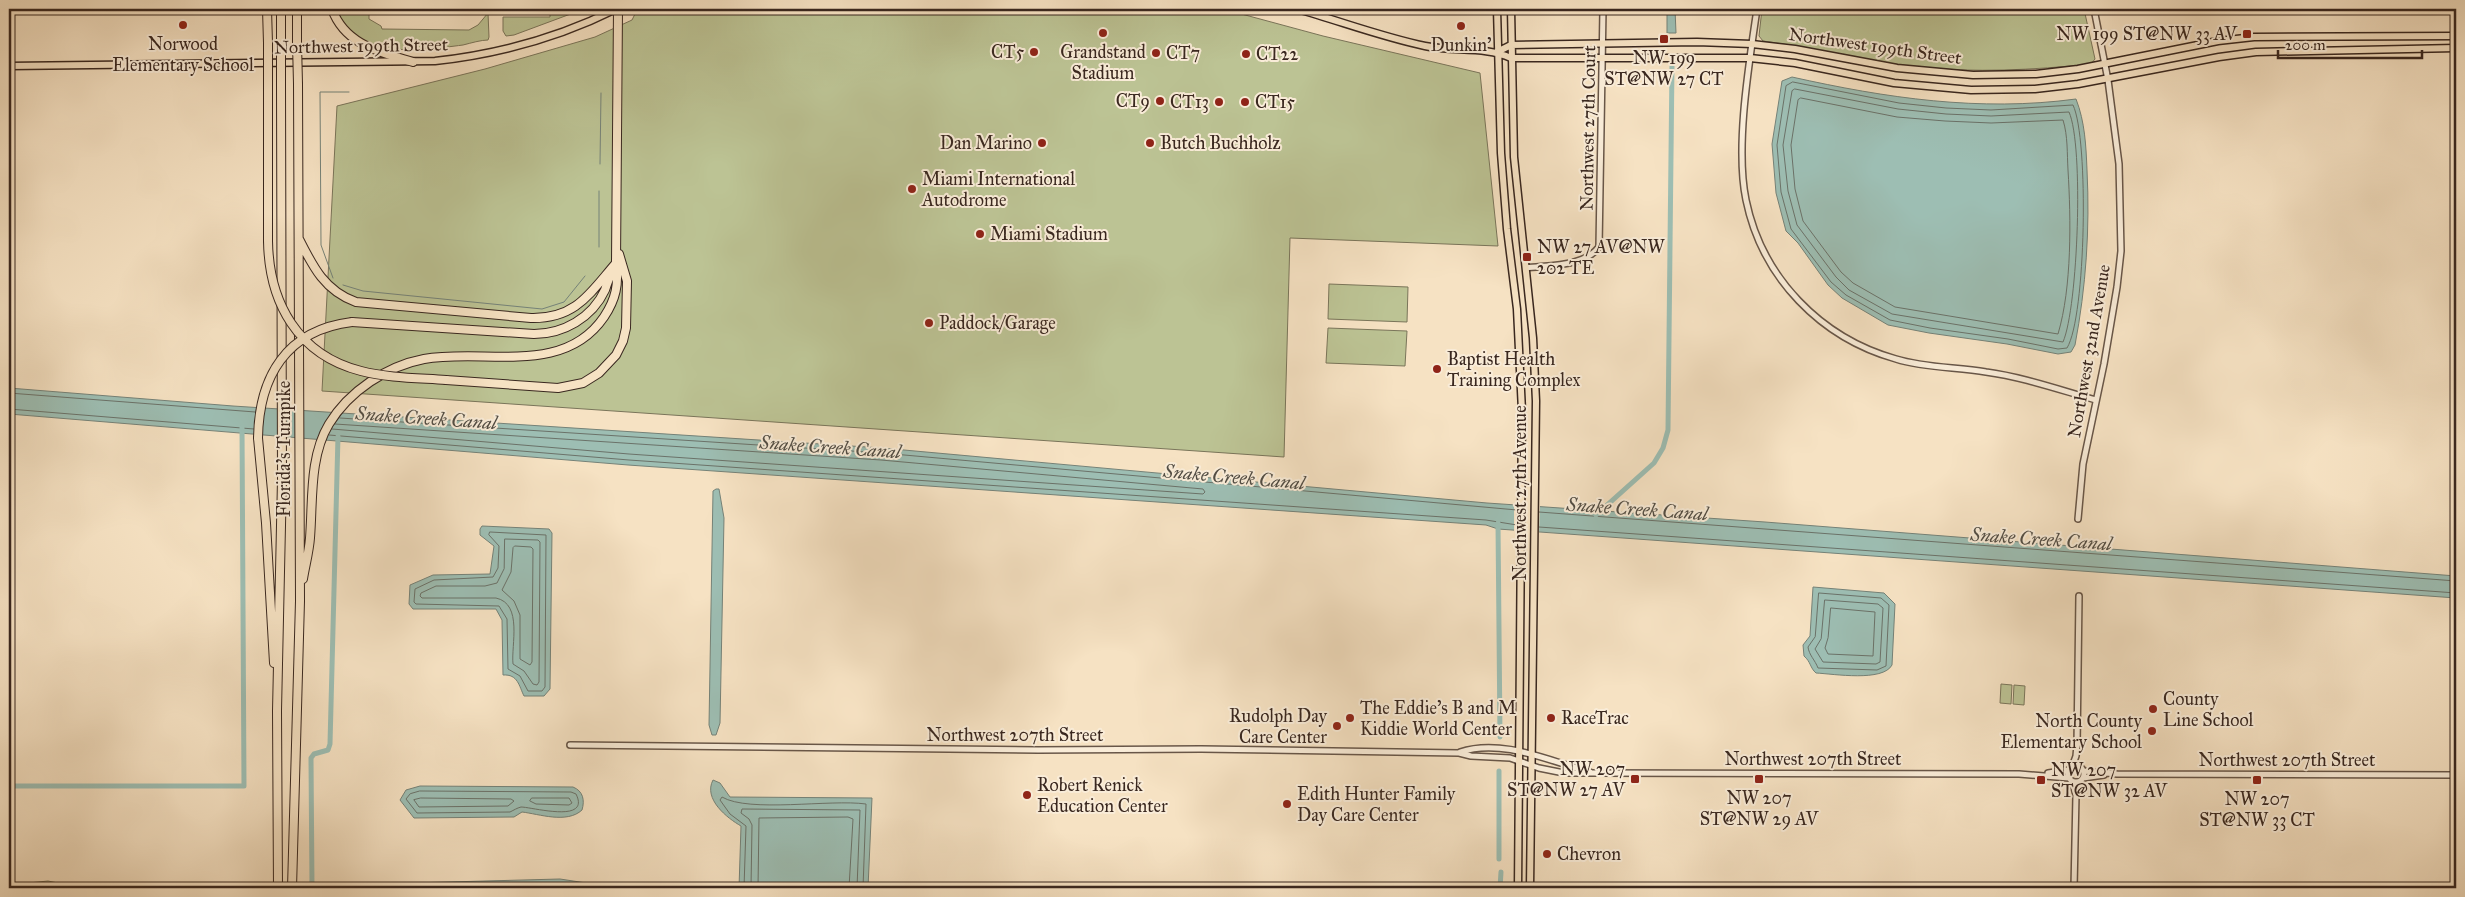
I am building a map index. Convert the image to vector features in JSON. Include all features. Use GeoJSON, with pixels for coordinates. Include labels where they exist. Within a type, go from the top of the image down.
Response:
{"type":"FeatureCollection","features":[{"type":"Feature","properties":{"kind":"highway"},"geometry":{"type":"LineString","coordinates":[[267,9],[268,241],[270,273],[277,298],[291,323],[316,349],[334,361],[362,372],[558,388],[583,383],[599,374],[616,355],[623,341],[626,328],[627,280],[617,247]]}},
{"type":"Feature","properties":{"kind":"highway","name":"Florida's Turnpike"},"geometry":{"type":"LineString","coordinates":[[278,888],[277,712],[282,441],[281,9]]}},
{"type":"Feature","properties":{"kind":"highway","name":"Florida's Turnpike"},"geometry":{"type":"LineString","coordinates":[[292,888],[300,601],[297,9]]}},
{"type":"Feature","properties":{"kind":"highway"},"geometry":{"type":"LineString","coordinates":[[332,9],[341,26],[357,42],[372,49],[413,62]]}},
{"type":"Feature","properties":{"kind":"highway"},"geometry":{"type":"LineString","coordinates":[[300,601],[310,541],[316,461],[319,446],[328,425],[341,407],[376,378],[392,369],[423,360],[477,356],[526,357],[558,351],[573,345],[594,329],[609,310],[618,282],[616,263],[618,9]]}},
{"type":"Feature","properties":{"kind":"highway"},"geometry":{"type":"LineString","coordinates":[[298,237],[315,270],[330,288],[350,300],[372,305],[531,318],[555,316],[581,303],[616,263]]}},
{"type":"Feature","properties":{"kind":"highway"},"geometry":{"type":"LineString","coordinates":[[277,712],[266,523],[258,438],[260,405],[265,384],[284,355],[318,330],[352,322],[534,334],[548,333],[576,322],[593,308],[604,291],[616,263]]}},
{"type":"Feature","properties":{"kind":"main road","name":"Northwest 199th Street"},"geometry":{"type":"LineString","coordinates":[[9,66],[413,62],[496,53],[561,34],[618,9]]}},
{"type":"Feature","properties":{"kind":"main road","name":"Northwest 199th Street"},"geometry":{"type":"LineString","coordinates":[[1297,9],[1415,44],[1467,51],[1497,52],[1512,58],[1750,58],[1795,63],[1894,83],[1971,90],[2035,89],[2108,80],[2219,57],[2256,52],[2456,48]]}},
{"type":"Feature","properties":{"kind":"main road","name":"Northwest 27th Avenue"},"geometry":{"type":"LineString","coordinates":[[1497,9],[1497,52],[1504,197],[1518,338],[1522,411],[1518,888]]}},
{"type":"Feature","properties":{"kind":"main road","name":"Northwest 27th Avenue"},"geometry":{"type":"LineString","coordinates":[[1511,9],[1514,157],[1533,338],[1536,401],[1530,888]]}},
{"type":"Feature","properties":{"kind":"main road","name":"Northwest 199th Street"},"geometry":{"type":"LineString","coordinates":[[1497,52],[1511,45],[1603,43],[1752,44],[1795,49],[1896,68],[1963,74],[2036,74],[2105,65],[2218,41],[2254,37],[2456,36]]}},
{"type":"Feature","properties":{"kind":"main road"},"geometry":{"type":"LineString","coordinates":[[1504,197],[1518,196]]}},
{"type":"Feature","properties":{"kind":"main road"},"geometry":{"type":"LineString","coordinates":[[1518,338],[1533,338]]}},
{"type":"Feature","properties":{"kind":"main road"},"geometry":{"type":"LineString","coordinates":[[1518,865],[1530,865]]}},
{"type":"Feature","properties":{"kind":"street","name":"Northwest 27th Court"},"geometry":{"type":"LineString","coordinates":[[1526,268],[1581,260],[1594,254],[1599,247],[1603,58],[1602,9]]}},
{"type":"Feature","properties":{"kind":"street"},"geometry":{"type":"LineString","coordinates":[[1757,9],[1750,58],[1743,154],[1746,201],[1756,232],[1770,262],[1797,300],[1814,316],[1849,341],[1895,359],[1987,372],[2096,400]]}},
{"type":"Feature","properties":{"kind":"street","name":"Northwest 32nd Avenue"},"geometry":{"type":"LineString","coordinates":[[2078,519],[2083,464],[2110,330],[2121,251],[2119,164],[2108,80],[2094,9]]}},
{"type":"Feature","properties":{"kind":"street"},"geometry":{"type":"LineString","coordinates":[[2076,795],[2070,780],[2070,768],[2076,756],[2079,596]]}},
{"type":"Feature","properties":{"kind":"street","name":"Northwest 207th Street"},"geometry":{"type":"LineString","coordinates":[[570,745],[1038,750],[1201,748],[1459,752],[1518,761],[1532,766],[1576,775],[1593,773],[2033,774],[2070,780],[2117,774]]}},
{"type":"Feature","properties":{"kind":"street","name":"Northwest 207th Street"},"geometry":{"type":"LineString","coordinates":[[1459,752],[1472,748],[1510,749],[1593,773]]}},
{"type":"Feature","properties":{"kind":"street"},"geometry":{"type":"LineString","coordinates":[[2074,888],[2076,795],[2082,779],[2083,769],[2076,756]]}},
{"type":"Feature","properties":{"kind":"street","name":"Northwest 207th Street"},"geometry":{"type":"LineString","coordinates":[[2033,774],[2070,768],[2117,774],[2456,775]]}},
{"type":"Feature","properties":{"kind":"green space"},"geometry":{"type":"Polygon","coordinates":[[[336,9],[369,9],[369,19],[381,26],[382,29],[469,30],[478,25],[488,13],[489,37],[488,40],[445,47],[408,50],[390,48],[373,44],[358,37],[346,25],[336,9]]]}},
{"type":"Feature","properties":{"kind":"green space"},"geometry":{"type":"Polygon","coordinates":[[[573,9],[584,9],[514,35],[506,36],[503,31],[503,17],[550,17],[550,13],[561,13],[573,9]]]}},
{"type":"Feature","properties":{"kind":"green space","name":"Miami International Autodrome"},"geometry":{"type":"Polygon","coordinates":[[[644,9],[1223,9],[1323,36],[1480,73],[1498,246],[1290,238],[1284,457],[322,391],[337,106],[485,69],[595,37],[632,20],[635,14],[644,9]]]}},
{"type":"Feature","properties":{"kind":"green space"},"geometry":{"type":"Polygon","coordinates":[[[1762,9],[2084,9],[2095,59],[2091,64],[2004,70],[1960,70],[1917,67],[1763,41],[1759,36],[1762,9]]]}},
{"type":"Feature","properties":{"kind":"green space"},"geometry":{"type":"Polygon","coordinates":[[[1329,284],[1408,287],[1407,322],[1328,319],[1329,284]]]}},
{"type":"Feature","properties":{"kind":"green space"},"geometry":{"type":"Polygon","coordinates":[[[1328,328],[1407,331],[1405,366],[1326,363],[1328,328]]]}},
{"type":"Feature","properties":{"kind":"green space"},"geometry":{"type":"Polygon","coordinates":[[[2001,684],[2012,685],[2011,704],[2000,703],[2001,684]]]}},
{"type":"Feature","properties":{"kind":"green space"},"geometry":{"type":"Polygon","coordinates":[[[2014,685],[2025,686],[2024,705],[2013,704],[2014,685]]]}},
{"type":"Feature","properties":{"kind":"green space"},"geometry":{"type":"Polygon","coordinates":[[[48,881],[83,888],[9,888],[9,885],[48,881]]]}},
{"type":"Feature","properties":{"kind":"water"},"geometry":{"type":"Polygon","coordinates":[[[1667,9],[1675,9],[1676,33],[1667,33],[1667,9]]]}},
{"type":"Feature","properties":{"kind":"water"},"geometry":{"type":"Polygon","coordinates":[[[1792,77],[1827,85],[1933,101],[2004,104],[2076,99],[2083,125],[2085,143],[2088,214],[2082,301],[2075,345],[2071,352],[2058,354],[1888,325],[1842,298],[1828,285],[1798,243],[1786,231],[1776,193],[1772,144],[1782,81],[1792,77]]]}},
{"type":"Feature","properties":{"kind":"water","name":"Snake Creek Canal"},"geometry":{"type":"Polygon","coordinates":[[[9,388],[233,406],[882,448],[1487,503],[1765,522],[2456,576],[2456,598],[1498,529],[1486,525],[628,465],[9,414],[9,388]]]}},
{"type":"Feature","properties":{"kind":"water"},"geometry":{"type":"Polygon","coordinates":[[[719,489],[724,518],[720,723],[716,735],[712,735],[709,725],[713,491],[719,489]]]}},
{"type":"Feature","properties":{"kind":"water"},"geometry":{"type":"Polygon","coordinates":[[[482,526],[549,529],[552,533],[550,689],[544,696],[524,696],[512,676],[503,675],[502,620],[496,609],[413,609],[409,604],[410,585],[433,575],[490,574],[494,546],[480,535],[482,526]]]}},
{"type":"Feature","properties":{"kind":"water"},"geometry":{"type":"Polygon","coordinates":[[[1813,587],[1884,593],[1895,604],[1892,665],[1887,670],[1879,674],[1857,676],[1816,673],[1814,671],[1804,656],[1803,645],[1810,636],[1813,587]]]}},
{"type":"Feature","properties":{"kind":"water"},"geometry":{"type":"Polygon","coordinates":[[[713,780],[720,783],[730,797],[872,798],[868,888],[739,888],[741,826],[723,813],[714,801],[711,794],[713,780]]]}},
{"type":"Feature","properties":{"kind":"water"},"geometry":{"type":"Polygon","coordinates":[[[420,786],[573,787],[581,793],[583,806],[582,810],[576,814],[561,817],[522,812],[514,817],[414,818],[400,800],[406,790],[420,786]]]}},
{"type":"Feature","properties":{"kind":"water"},"geometry":{"type":"Polygon","coordinates":[[[560,879],[619,888],[336,888],[336,885],[560,879]]]}},
{"type":"Feature","properties":{"kind":"pier"},"geometry":{"type":"Polygon","coordinates":[[[1514,503],[1540,504],[1539,534],[1514,533],[1514,503]]]}},
{"type":"Feature","properties":{"kind":"waterway"},"geometry":{"type":"LineString","coordinates":[[1596,515],[1654,463],[1663,448],[1668,430],[1672,64]]}},
{"type":"Feature","properties":{"kind":"waterway"},"geometry":{"type":"LineString","coordinates":[[333,278],[321,245],[320,92],[349,92]]}},
{"type":"Feature","properties":{"kind":"waterway"},"geometry":{"type":"LineString","coordinates":[[600,164],[601,93]]}},
{"type":"Feature","properties":{"kind":"waterway"},"geometry":{"type":"LineString","coordinates":[[599,191],[599,247]]}},
{"type":"Feature","properties":{"kind":"waterway"},"geometry":{"type":"LineString","coordinates":[[343,285],[363,291],[542,309],[564,302],[585,276]]}},
{"type":"Feature","properties":{"kind":"waterway"},"geometry":{"type":"LineString","coordinates":[[9,786],[244,786],[242,427]]}},
{"type":"Feature","properties":{"kind":"waterway"},"geometry":{"type":"LineString","coordinates":[[312,888],[311,758],[314,754],[328,750],[330,744],[338,436]]}},
{"type":"Feature","properties":{"kind":"waterway"},"geometry":{"type":"LineString","coordinates":[[1498,523],[1500,737]]}},
{"type":"Feature","properties":{"kind":"waterway"},"geometry":{"type":"LineString","coordinates":[[1499,771],[1499,859]]}},
{"type":"Feature","properties":{"kind":"waterway"},"geometry":{"type":"LineString","coordinates":[[1500,888],[1501,872]]}},
{"type":"Feature","properties":{"kind":"place","name":"Norwood Elementary School"},"geometry":{"type":"Point","coordinates":[183,25]}},
{"type":"Feature","properties":{"kind":"place","name":"Dunkin'"},"geometry":{"type":"Point","coordinates":[1461,26]}},
{"type":"Feature","properties":{"kind":"place","name":"Grandstand Stadium"},"geometry":{"type":"Point","coordinates":[1103,33]}},
{"type":"Feature","properties":{"kind":"place","name":"NW 199 ST@NW 33 AV"},"geometry":{"type":"Point","coordinates":[2247,34]}},
{"type":"Feature","properties":{"kind":"place","name":"NW 199 ST@NW 27 CT"},"geometry":{"type":"Point","coordinates":[1664,39]}},
{"type":"Feature","properties":{"kind":"place","name":"CT5"},"geometry":{"type":"Point","coordinates":[1034,52]}},
{"type":"Feature","properties":{"kind":"place","name":"CT7"},"geometry":{"type":"Point","coordinates":[1156,53]}},
{"type":"Feature","properties":{"kind":"place","name":"CT22"},"geometry":{"type":"Point","coordinates":[1246,54]}},
{"type":"Feature","properties":{"kind":"place","name":"CT9"},"geometry":{"type":"Point","coordinates":[1160,101]}},
{"type":"Feature","properties":{"kind":"place","name":"CT13"},"geometry":{"type":"Point","coordinates":[1219,102]}},
{"type":"Feature","properties":{"kind":"place","name":"CT15"},"geometry":{"type":"Point","coordinates":[1245,102]}},
{"type":"Feature","properties":{"kind":"place","name":"Dan Marino"},"geometry":{"type":"Point","coordinates":[1042,143]}},
{"type":"Feature","properties":{"kind":"place","name":"Butch Buchholz"},"geometry":{"type":"Point","coordinates":[1150,143]}},
{"type":"Feature","properties":{"kind":"place","name":"Miami International Autodrome"},"geometry":{"type":"Point","coordinates":[912,189]}},
{"type":"Feature","properties":{"kind":"place","name":"Miami Stadium"},"geometry":{"type":"Point","coordinates":[980,234]}},
{"type":"Feature","properties":{"kind":"place","name":"NW 27 AV@NW 202 TE"},"geometry":{"type":"Point","coordinates":[1527,257]}},
{"type":"Feature","properties":{"kind":"place","name":"Paddock/Garage"},"geometry":{"type":"Point","coordinates":[929,323]}},
{"type":"Feature","properties":{"kind":"place","name":"Baptist Health Training Complex"},"geometry":{"type":"Point","coordinates":[1437,369]}},
{"type":"Feature","properties":{"kind":"place","name":"County Line School"},"geometry":{"type":"Point","coordinates":[2153,709]}},
{"type":"Feature","properties":{"kind":"place","name":"The Eddie's B and M Kiddie World Center"},"geometry":{"type":"Point","coordinates":[1350,718]}},
{"type":"Feature","properties":{"kind":"place","name":"RaceTrac"},"geometry":{"type":"Point","coordinates":[1551,718]}},
{"type":"Feature","properties":{"kind":"place","name":"Rudolph Day Care Center"},"geometry":{"type":"Point","coordinates":[1337,726]}},
{"type":"Feature","properties":{"kind":"place","name":"North County Elementary School"},"geometry":{"type":"Point","coordinates":[2152,731]}},
{"type":"Feature","properties":{"kind":"place","name":"NW 207 ST@NW 27 AV"},"geometry":{"type":"Point","coordinates":[1635,779]}},
{"type":"Feature","properties":{"kind":"place","name":"NW 207 ST@NW 29 AV"},"geometry":{"type":"Point","coordinates":[1759,779]}},
{"type":"Feature","properties":{"kind":"place","name":"NW 207 ST@NW 32 AV"},"geometry":{"type":"Point","coordinates":[2041,780]}},
{"type":"Feature","properties":{"kind":"place","name":"NW 207 ST@NW 33 CT"},"geometry":{"type":"Point","coordinates":[2257,780]}},
{"type":"Feature","properties":{"kind":"place","name":"Robert Renick Education Center"},"geometry":{"type":"Point","coordinates":[1027,795]}},
{"type":"Feature","properties":{"kind":"place","name":"Edith Hunter Family Day Care Center"},"geometry":{"type":"Point","coordinates":[1287,804]}},
{"type":"Feature","properties":{"kind":"place","name":"Chevron"},"geometry":{"type":"Point","coordinates":[1547,854]}}]}
